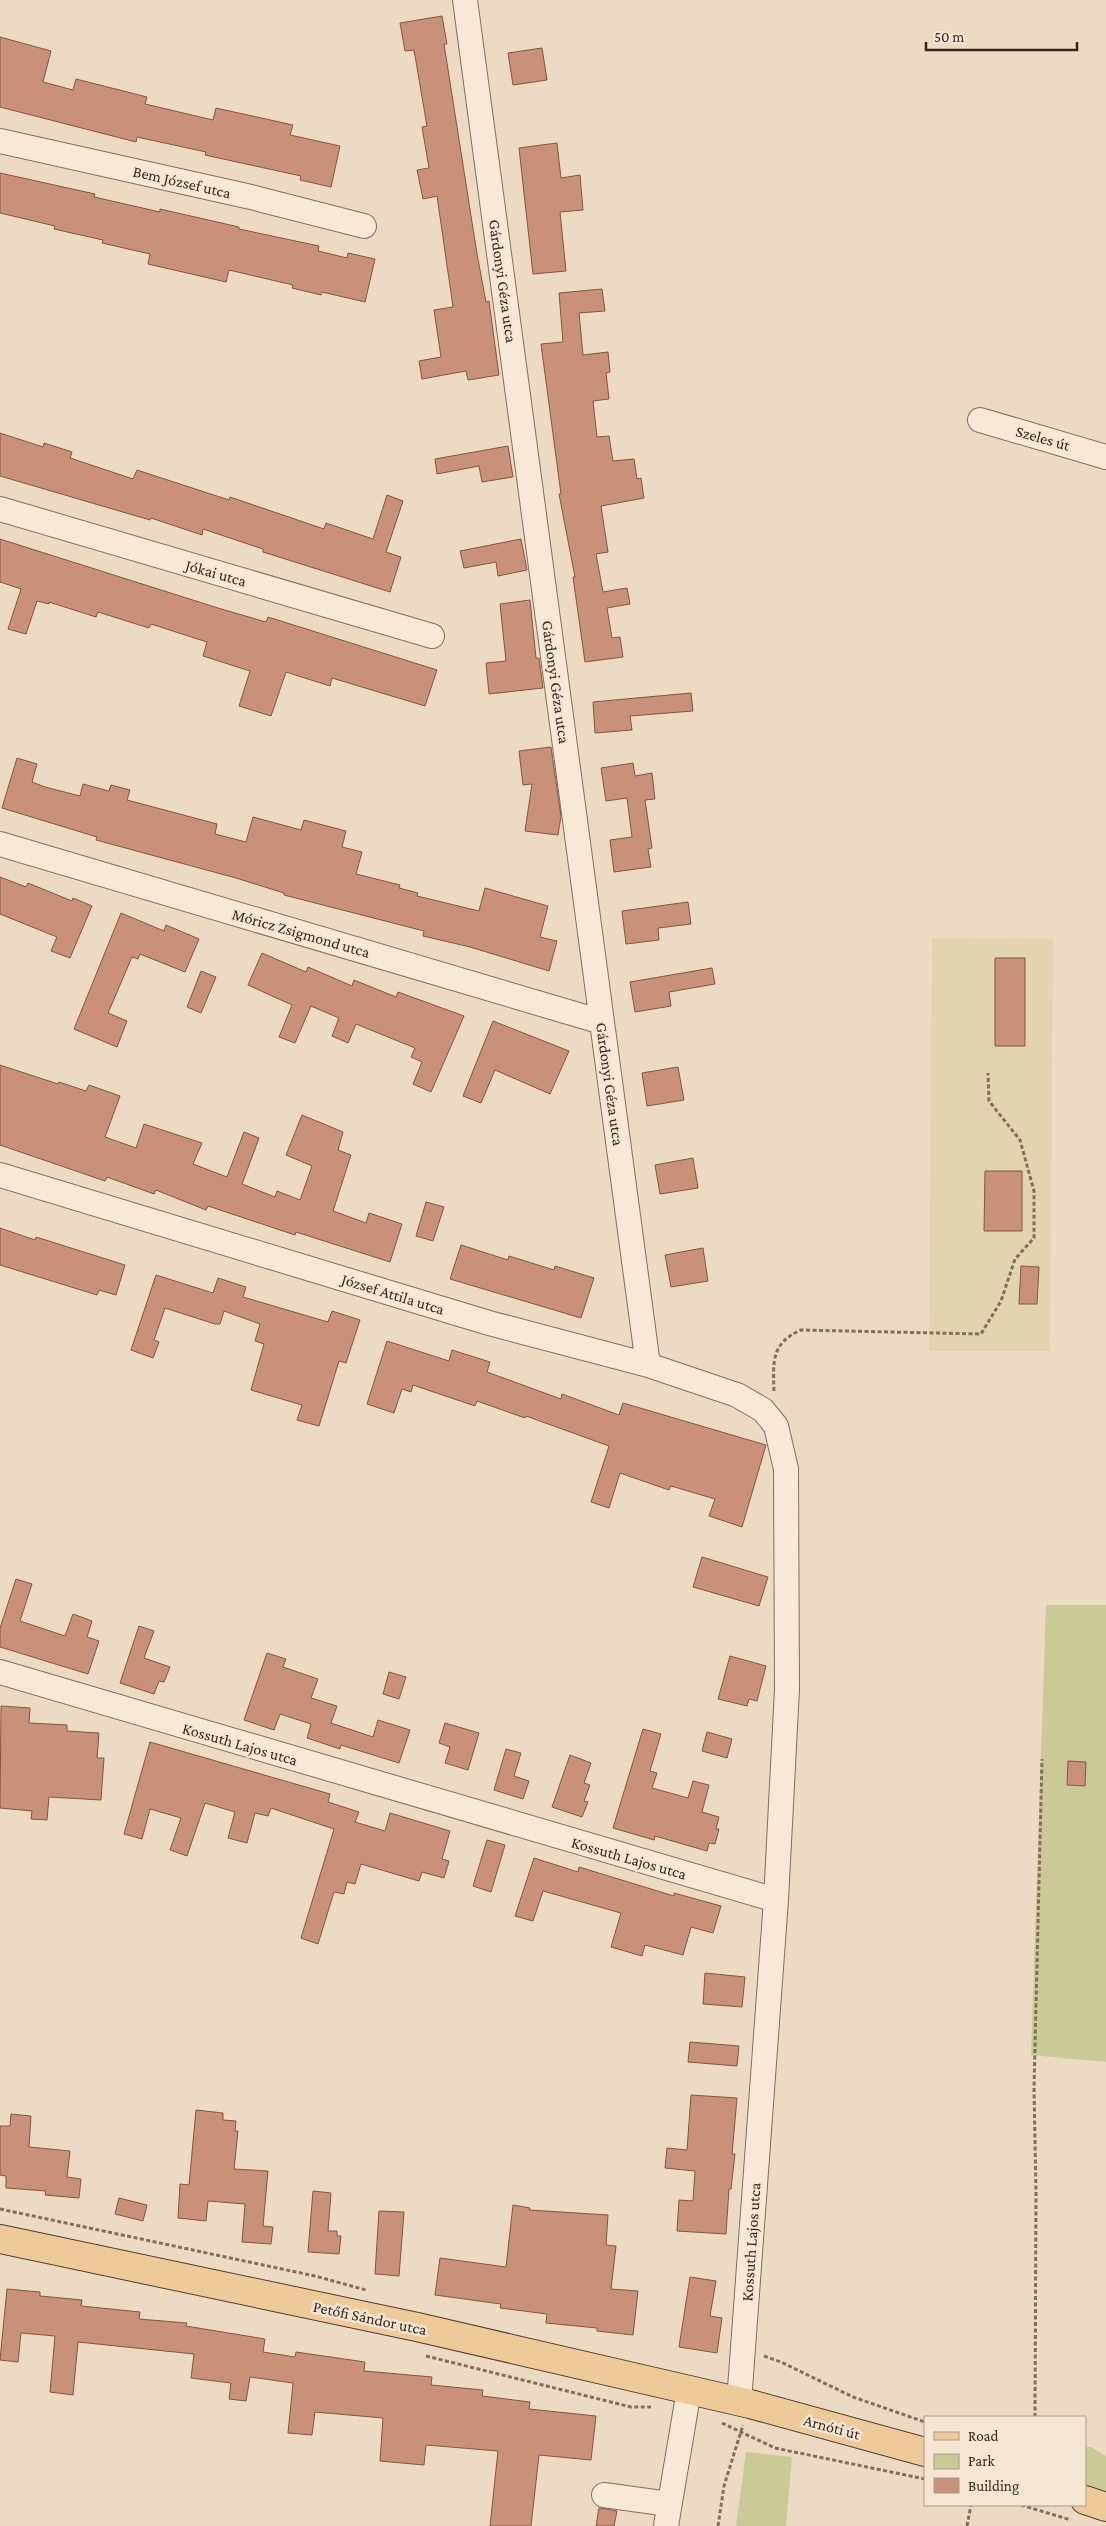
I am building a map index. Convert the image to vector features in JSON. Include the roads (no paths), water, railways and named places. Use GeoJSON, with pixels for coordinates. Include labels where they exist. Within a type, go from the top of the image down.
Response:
{"type":"FeatureCollection","features":[{"type":"Feature","properties":{"kind":"main road","name":"Petőfi Sándor utca"},"geometry":{"type":"LineString","coordinates":[[0,2239],[417,2327],[744,2403]]}},
{"type":"Feature","properties":{"kind":"main road","name":"Arnóti út"},"geometry":{"type":"LineString","coordinates":[[744,2403],[924,2452]]}},
{"type":"Feature","properties":{"kind":"main road"},"geometry":{"type":"LineString","coordinates":[[1079,2511],[1106,2507]]}},
{"type":"Feature","properties":{"kind":"street","name":"Gárdonyi Géza utca"},"geometry":{"type":"LineString","coordinates":[[465,0],[648,1365]]}},
{"type":"Feature","properties":{"kind":"street","name":"Bem József utca"},"geometry":{"type":"LineString","coordinates":[[0,141],[251,197],[364,226]]}},
{"type":"Feature","properties":{"kind":"street","name":"Szeles út"},"geometry":{"type":"LineString","coordinates":[[980,420],[1106,457]]}},
{"type":"Feature","properties":{"kind":"street","name":"Jókai utca"},"geometry":{"type":"LineString","coordinates":[[0,509],[432,636]]}},
{"type":"Feature","properties":{"kind":"street","name":"Móricz Zsigmond utca"},"geometry":{"type":"LineString","coordinates":[[0,844],[602,1022]]}},
{"type":"Feature","properties":{"kind":"street","name":"József Attila utca"},"geometry":{"type":"LineString","coordinates":[[0,1175],[490,1323],[648,1365],[737,1395],[763,1410],[776,1426],[786,1469],[787,1690],[776,1900]]}},
{"type":"Feature","properties":{"kind":"street","name":"Kossuth Lajos utca"},"geometry":{"type":"LineString","coordinates":[[0,1672],[776,1900],[743,2358],[744,2403]]}},
{"type":"Feature","properties":{"kind":"street"},"geometry":{"type":"LineString","coordinates":[[604,2495],[667,2515],[689,2390]]}}]}
